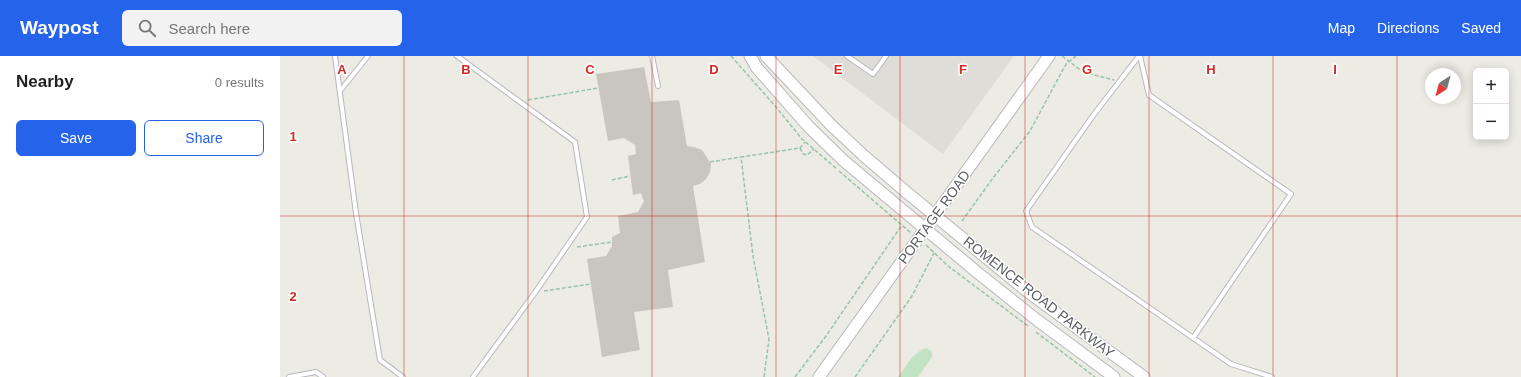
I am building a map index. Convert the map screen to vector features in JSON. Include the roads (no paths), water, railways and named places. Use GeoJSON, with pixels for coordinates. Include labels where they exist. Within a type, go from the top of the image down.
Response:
{"type":"FeatureCollection","features":[{"type":"Feature","properties":{"kind":"street","name":"ROMENCE ROAD PARKWAY"},"geometry":{"type":"LineString","coordinates":[[750,56],[761,73],[827,145],[1037,320],[1114,377]]}},
{"type":"Feature","properties":{"kind":"street","name":"ROMENCE ROAD PARKWAY"},"geometry":{"type":"LineString","coordinates":[[766,56],[849,143],[935,216],[1040,301],[1144,377]]}},
{"type":"Feature","properties":{"kind":"street","name":"PORTAGE ROAD"},"geometry":{"type":"LineString","coordinates":[[819,377],[1049,56]]}},
{"type":"Feature","properties":{"kind":"lane"},"geometry":{"type":"LineString","coordinates":[[335,56],[356,213],[380,360],[403,377]]}},
{"type":"Feature","properties":{"kind":"lane"},"geometry":{"type":"LineString","coordinates":[[340,91],[368,56]]}},
{"type":"Feature","properties":{"kind":"lane"},"geometry":{"type":"LineString","coordinates":[[458,56],[575,142],[588,217],[473,377]]}},
{"type":"Feature","properties":{"kind":"lane"},"geometry":{"type":"LineString","coordinates":[[652,56],[658,86]]}},
{"type":"Feature","properties":{"kind":"lane"},"geometry":{"type":"LineString","coordinates":[[848,56],[873,74],[886,56]]}},
{"type":"Feature","properties":{"kind":"lane"},"geometry":{"type":"LineString","coordinates":[[1140,56],[1092,117],[1026,211],[1032,228],[1230,364],[1272,377]]}},
{"type":"Feature","properties":{"kind":"lane"},"geometry":{"type":"LineString","coordinates":[[1140,56],[1149,94],[1291,194],[1193,338]]}},
{"type":"Feature","properties":{"kind":"lane"},"geometry":{"type":"LineString","coordinates":[[289,377],[316,372],[323,377]]}}]}
